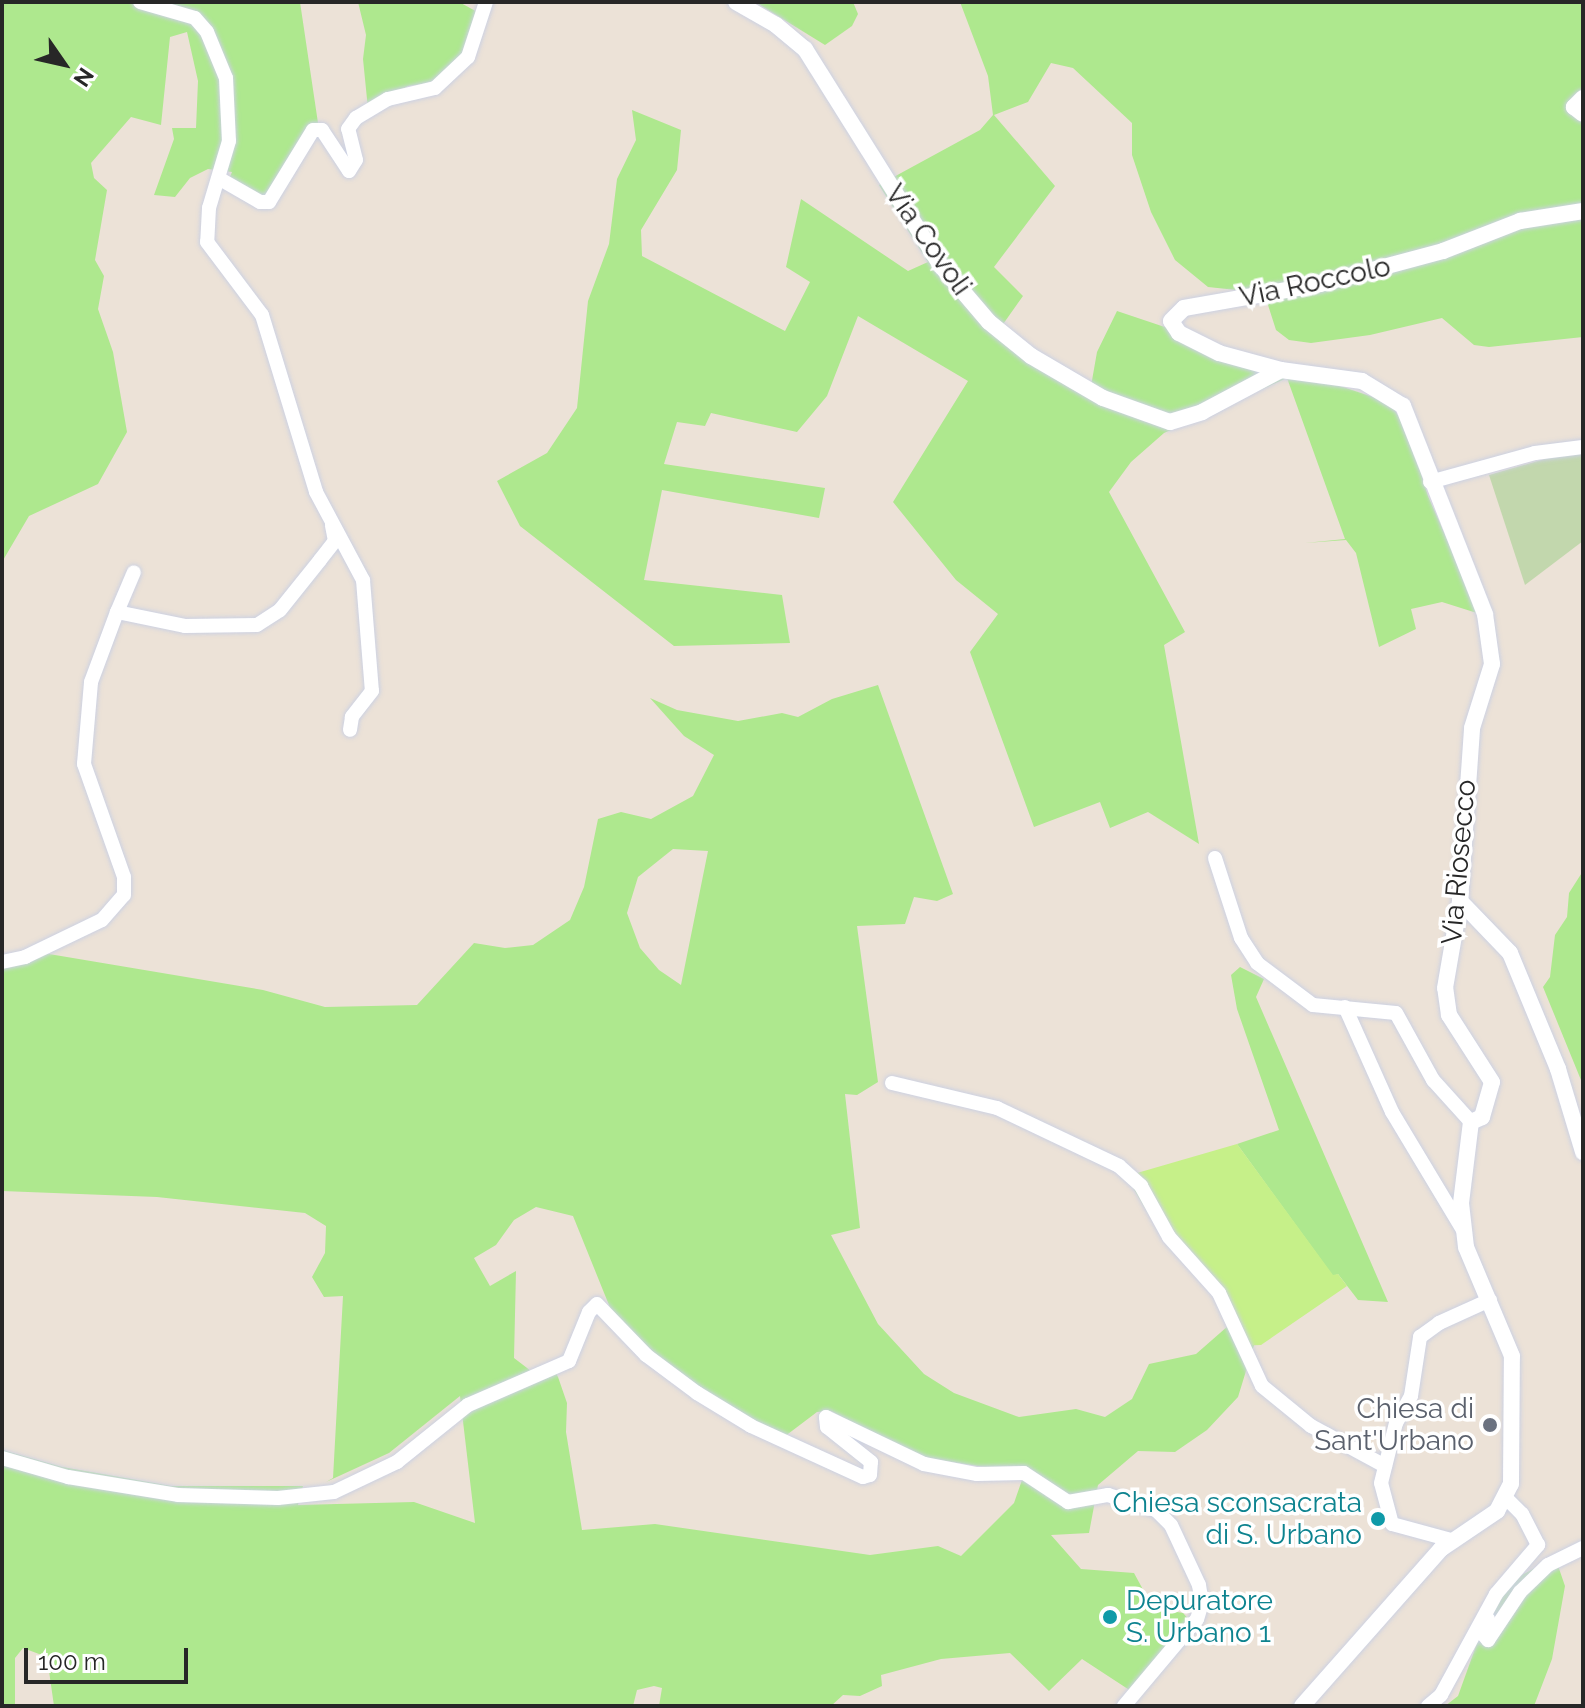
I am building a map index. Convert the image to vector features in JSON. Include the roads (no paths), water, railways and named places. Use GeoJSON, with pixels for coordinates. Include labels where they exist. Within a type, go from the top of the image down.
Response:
{"type":"FeatureCollection","features":[{"type":"Feature","properties":{"kind":"street"},"geometry":{"type":"LineString","coordinates":[[140,2],[189,14],[213,45],[229,100],[229,141],[209,208],[208,247],[262,315],[311,479],[332,525],[354,557],[367,596],[372,691],[352,717],[350,730]]}},
{"type":"Feature","properties":{"kind":"street"},"geometry":{"type":"LineString","coordinates":[[220,179],[260,202],[269,202],[313,130],[322,130],[349,171],[356,160],[348,129],[356,118],[388,99],[435,88],[468,57],[486,2]]}},
{"type":"Feature","properties":{"kind":"street","name":"Via Covoli"},"geometry":{"type":"LineString","coordinates":[[736,2],[787,32],[812,57],[942,267],[989,322],[1031,356],[1103,398],[1170,422],[1202,412],[1281,370]]}},
{"type":"Feature","properties":{"kind":"street"},"geometry":{"type":"LineString","coordinates":[[1583,98],[1574,107],[1583,114]]}},
{"type":"Feature","properties":{"kind":"street","name":"Via Roccolo"},"geometry":{"type":"LineString","coordinates":[[1281,370],[1194,341],[1172,326],[1172,317],[1184,308],[1302,288],[1399,265],[1520,221],[1583,211]]}},
{"type":"Feature","properties":{"kind":"street","name":"Via Riosecco"},"geometry":{"type":"LineString","coordinates":[[1281,370],[1362,381],[1393,397],[1413,425],[1430,482],[1485,614],[1492,664],[1469,745],[1460,901],[1446,1002],[1449,1015],[1482,1060],[1493,1088],[1482,1117],[1471,1122],[1462,1169],[1464,1232],[1513,1369],[1511,1484],[1507,1499]]}},
{"type":"Feature","properties":{"kind":"street"},"geometry":{"type":"LineString","coordinates":[[1430,482],[1535,453],[1583,447]]}},
{"type":"Feature","properties":{"kind":"street"},"geometry":{"type":"LineString","coordinates":[[117,612],[185,626],[257,625],[280,610],[335,541],[332,525]]}},
{"type":"Feature","properties":{"kind":"street"},"geometry":{"type":"LineString","coordinates":[[2,962],[25,957],[102,920],[124,895],[124,877],[84,764],[91,682],[134,572]]}},
{"type":"Feature","properties":{"kind":"street"},"geometry":{"type":"LineString","coordinates":[[1215,858],[1253,959],[1310,1004],[1398,1015],[1427,1071],[1471,1122]]}},
{"type":"Feature","properties":{"kind":"street"},"geometry":{"type":"LineString","coordinates":[[1460,901],[1510,953],[1558,1069],[1583,1152]]}},
{"type":"Feature","properties":{"kind":"street"},"geometry":{"type":"LineString","coordinates":[[1345,1007],[1392,1112],[1464,1232]]}},
{"type":"Feature","properties":{"kind":"street"},"geometry":{"type":"LineString","coordinates":[[892,1083],[997,1108],[1119,1166],[1141,1186],[1169,1237],[1219,1293],[1262,1386],[1311,1426],[1385,1466]]}},
{"type":"Feature","properties":{"kind":"street"},"geometry":{"type":"LineString","coordinates":[[1451,1540],[1392,1524],[1381,1483],[1396,1423],[1411,1396],[1420,1337],[1439,1323],[1490,1300]]}},
{"type":"Feature","properties":{"kind":"street"},"geometry":{"type":"LineString","coordinates":[[2,1458],[68,1477],[178,1495],[243,1493],[278,1498],[334,1492],[397,1462],[468,1405],[569,1361],[589,1312],[597,1304],[646,1355],[697,1393],[751,1426],[863,1477],[870,1475],[871,1462],[827,1427],[826,1417],[924,1464],[977,1474],[1024,1473],[1068,1502],[1108,1495],[1156,1510],[1171,1525],[1199,1585],[1202,1603],[1197,1619],[1124,1706]]}},
{"type":"Feature","properties":{"kind":"street"},"geometry":{"type":"LineString","coordinates":[[1302,1706],[1451,1540],[1488,1518],[1507,1499],[1522,1514],[1538,1545],[1493,1599],[1441,1695],[1428,1706]]}},
{"type":"Feature","properties":{"kind":"street"},"geometry":{"type":"LineString","coordinates":[[1493,1599],[1483,1633],[1488,1640],[1538,1574],[1567,1552],[1583,1548]]}},
{"type":"Feature","properties":{"kind":"place","name":"Chiesa di Sant'Urbano"},"geometry":{"type":"Point","coordinates":[1490,1425]}},
{"type":"Feature","properties":{"kind":"place","name":"Chiesa sconsacrata di S. Urbano"},"geometry":{"type":"Point","coordinates":[1378,1519]}},
{"type":"Feature","properties":{"kind":"place","name":"Depuratore S. Urbano 1"},"geometry":{"type":"Point","coordinates":[1110,1617]}}]}
